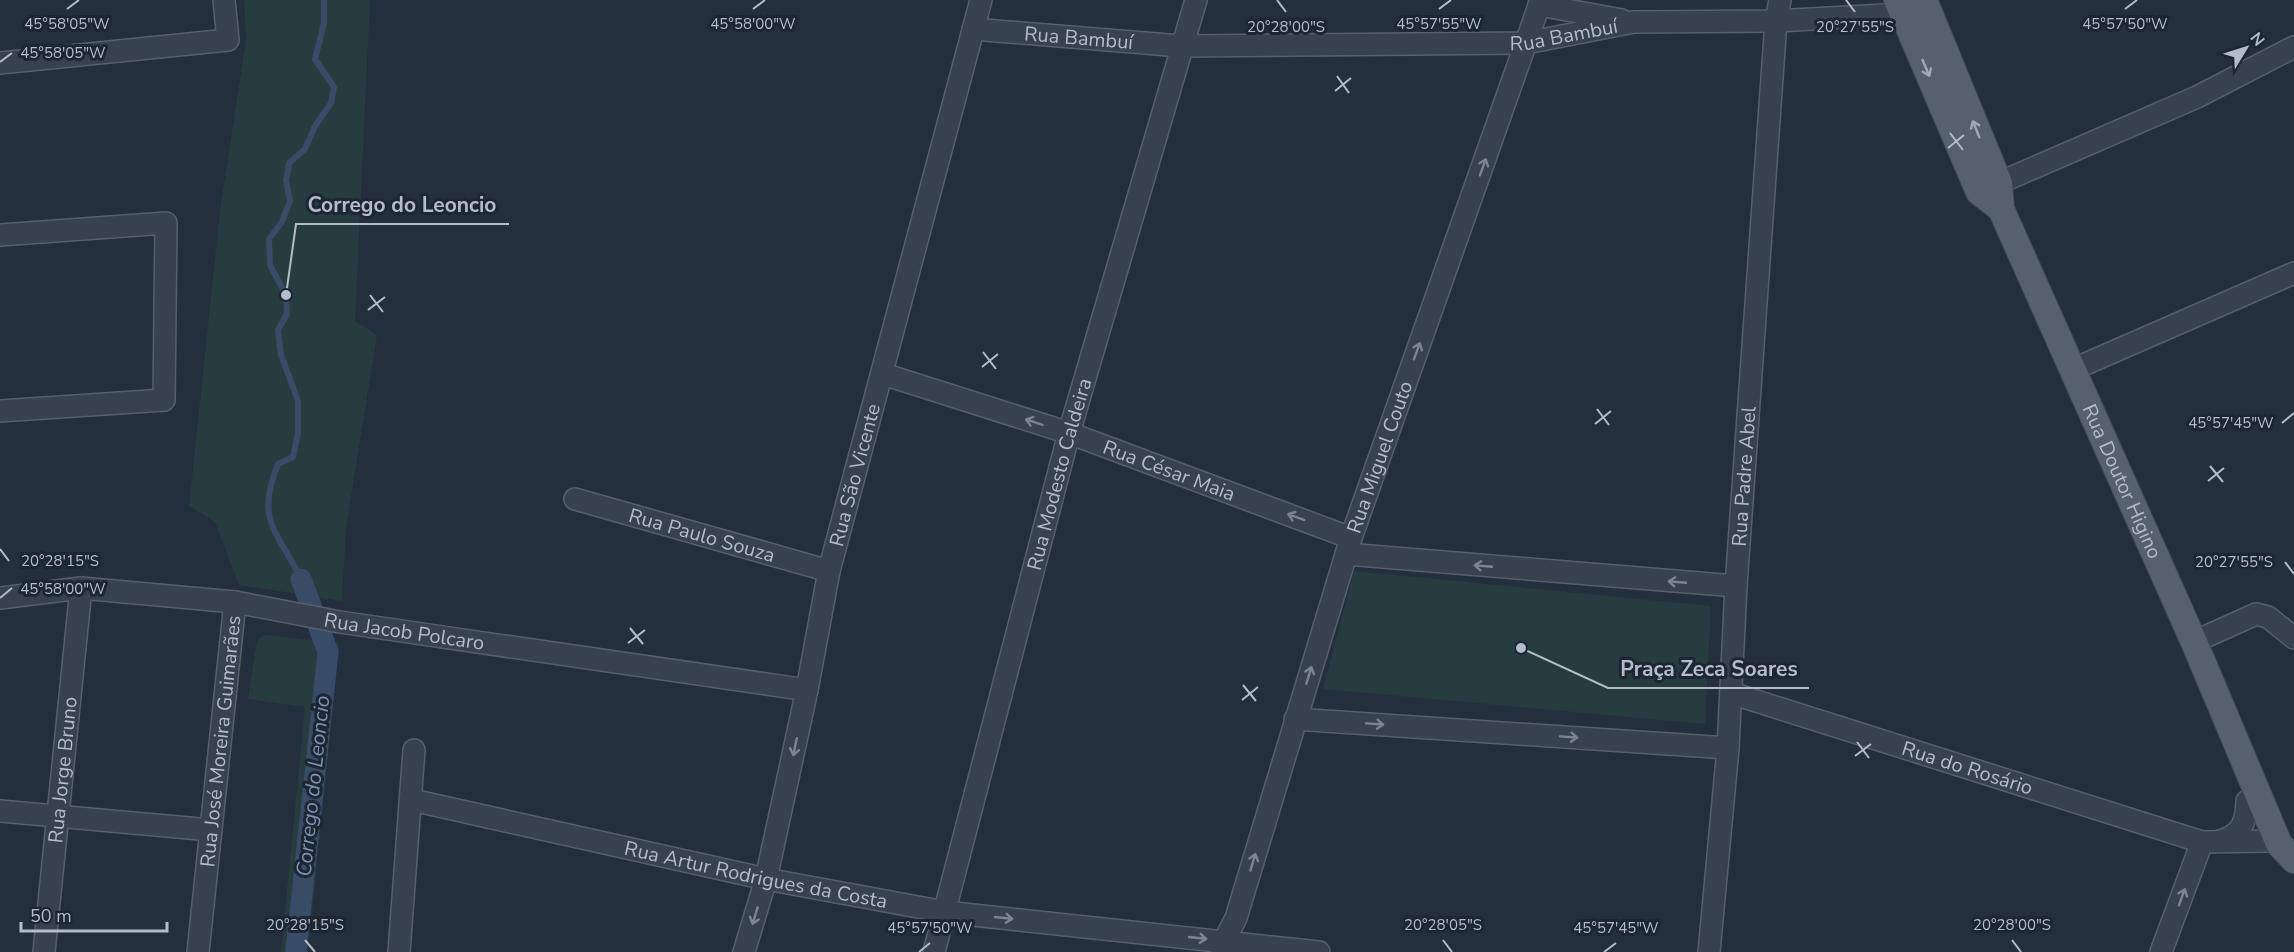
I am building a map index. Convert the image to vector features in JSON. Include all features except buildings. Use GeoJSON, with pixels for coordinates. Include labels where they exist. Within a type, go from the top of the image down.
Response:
{"type":"FeatureCollection","features":[{"type":"Feature","properties":{"kind":"main road","name":"Rua Doutor Higino"},"geometry":{"type":"LineString","coordinates":[[1924,0],[1989,187]]}},
{"type":"Feature","properties":{"kind":"main road","name":"Rua Doutor Higino"},"geometry":{"type":"LineString","coordinates":[[1901,5],[2001,209],[2074,369],[2241,754],[2273,849]]}},
{"type":"Feature","properties":{"kind":"main road","name":"Rua Doutor Higino"},"geometry":{"type":"LineString","coordinates":[[2241,754],[2247,801],[2273,849]]}},
{"type":"Feature","properties":{"kind":"main road"},"geometry":{"type":"LineString","coordinates":[[2273,849],[2294,868]]}},
{"type":"Feature","properties":{"kind":"street"},"geometry":{"type":"LineString","coordinates":[[0,63],[228,40],[224,0]]}},
{"type":"Feature","properties":{"kind":"street","name":"Rua São Vicente"},"geometry":{"type":"LineString","coordinates":[[744,952],[766,879],[830,571],[981,0]]}},
{"type":"Feature","properties":{"kind":"street","name":"Rua Modesto Caldeira"},"geometry":{"type":"LineString","coordinates":[[934,952],[1069,433],[1196,0]]}},
{"type":"Feature","properties":{"kind":"street","name":"Rua Padre Abel"},"geometry":{"type":"LineString","coordinates":[[1709,952],[1728,748],[1736,586],[1776,21],[1780,0]]}},
{"type":"Feature","properties":{"kind":"street"},"geometry":{"type":"LineString","coordinates":[[1540,2],[1634,22]]}},
{"type":"Feature","properties":{"kind":"street","name":"Rua Miguel Couto"},"geometry":{"type":"LineString","coordinates":[[1234,948],[1236,918],[1348,546],[1540,2]]}},
{"type":"Feature","properties":{"kind":"street","name":"Rua Bambuí"},"geometry":{"type":"LineString","coordinates":[[973,29],[1181,46],[1526,43],[1634,22],[1776,21],[1901,5]]}},
{"type":"Feature","properties":{"kind":"street"},"geometry":{"type":"LineString","coordinates":[[1989,187],[2198,97],[2294,47]]}},
{"type":"Feature","properties":{"kind":"street"},"geometry":{"type":"LineString","coordinates":[[0,235],[166,223],[164,400],[0,411]]}},
{"type":"Feature","properties":{"kind":"street"},"geometry":{"type":"LineString","coordinates":[[2074,369],[2294,273]]}},
{"type":"Feature","properties":{"kind":"street","name":"Rua César Maia"},"geometry":{"type":"LineString","coordinates":[[883,374],[1069,433],[1348,546],[1736,586]]}},
{"type":"Feature","properties":{"kind":"street","name":"Rua Paulo Souza"},"geometry":{"type":"LineString","coordinates":[[575,499],[830,571]]}},
{"type":"Feature","properties":{"kind":"street","name":"Rua Jacob Polcaro"},"geometry":{"type":"LineString","coordinates":[[0,598],[81,588],[236,602],[340,622],[807,690]]}},
{"type":"Feature","properties":{"kind":"street","name":"Rua Jorge Bruno"},"geometry":{"type":"LineString","coordinates":[[45,952],[81,588]]}},
{"type":"Feature","properties":{"kind":"street","name":"Rua José Moreira Guimarães"},"geometry":{"type":"LineString","coordinates":[[198,952],[236,602]]}},
{"type":"Feature","properties":{"kind":"street"},"geometry":{"type":"LineString","coordinates":[[2193,642],[2256,614],[2268,616],[2294,638]]}},
{"type":"Feature","properties":{"kind":"street","name":"Rua do Rosário"},"geometry":{"type":"LineString","coordinates":[[1731,693],[2210,842],[2273,849]]}},
{"type":"Feature","properties":{"kind":"street"},"geometry":{"type":"LineString","coordinates":[[1295,719],[1728,748]]}},
{"type":"Feature","properties":{"kind":"street"},"geometry":{"type":"LineString","coordinates":[[399,952],[414,750]]}},
{"type":"Feature","properties":{"kind":"street","name":"Rua Artur Rodrigues da Costa"},"geometry":{"type":"LineString","coordinates":[[412,800],[766,879],[945,912],[1234,948],[1319,952]]}},
{"type":"Feature","properties":{"kind":"street"},"geometry":{"type":"LineString","coordinates":[[2161,952],[2210,842],[2233,837],[2243,828],[2247,801]]}},
{"type":"Feature","properties":{"kind":"street"},"geometry":{"type":"LineString","coordinates":[[0,811],[211,830]]}},
{"type":"Feature","properties":{"kind":"green space"},"geometry":{"type":"Polygon","coordinates":[[[244,0],[370,0],[355,321],[377,335],[346,528],[342,601],[239,585],[215,522],[189,506],[220,211],[246,40],[244,0]]]}},
{"type":"Feature","properties":{"kind":"green space"},"geometry":{"type":"Polygon","coordinates":[[[1354,571],[1711,606],[1705,724],[1323,689],[1354,571]]]}},
{"type":"Feature","properties":{"kind":"green space"},"geometry":{"type":"Polygon","coordinates":[[[265,635],[339,643],[308,952],[281,952],[305,707],[248,699],[257,640],[265,635]]]}},
{"type":"Feature","properties":{"kind":"waterway","name":"Corrego do Leoncio"},"geometry":{"type":"LineString","coordinates":[[301,579],[277,536],[269,513],[271,483],[278,464],[293,457],[298,433],[298,401],[281,355],[278,330],[287,314],[286,295],[270,265],[269,239],[282,222],[290,201],[286,181],[289,163],[305,149],[315,126],[331,103],[334,87],[315,59],[324,23],[324,0]]}},
{"type":"Feature","properties":{"kind":"waterway","name":"Corrego do Leoncio"},"geometry":{"type":"LineString","coordinates":[[296,950],[328,652],[301,579]]}},
{"type":"Feature","properties":{"kind":"place","name":"Corrego do Leoncio"},"geometry":{"type":"Point","coordinates":[286,295]}},
{"type":"Feature","properties":{"kind":"place","name":"Praça Zeca Soares"},"geometry":{"type":"Point","coordinates":[1521,648]}}]}
